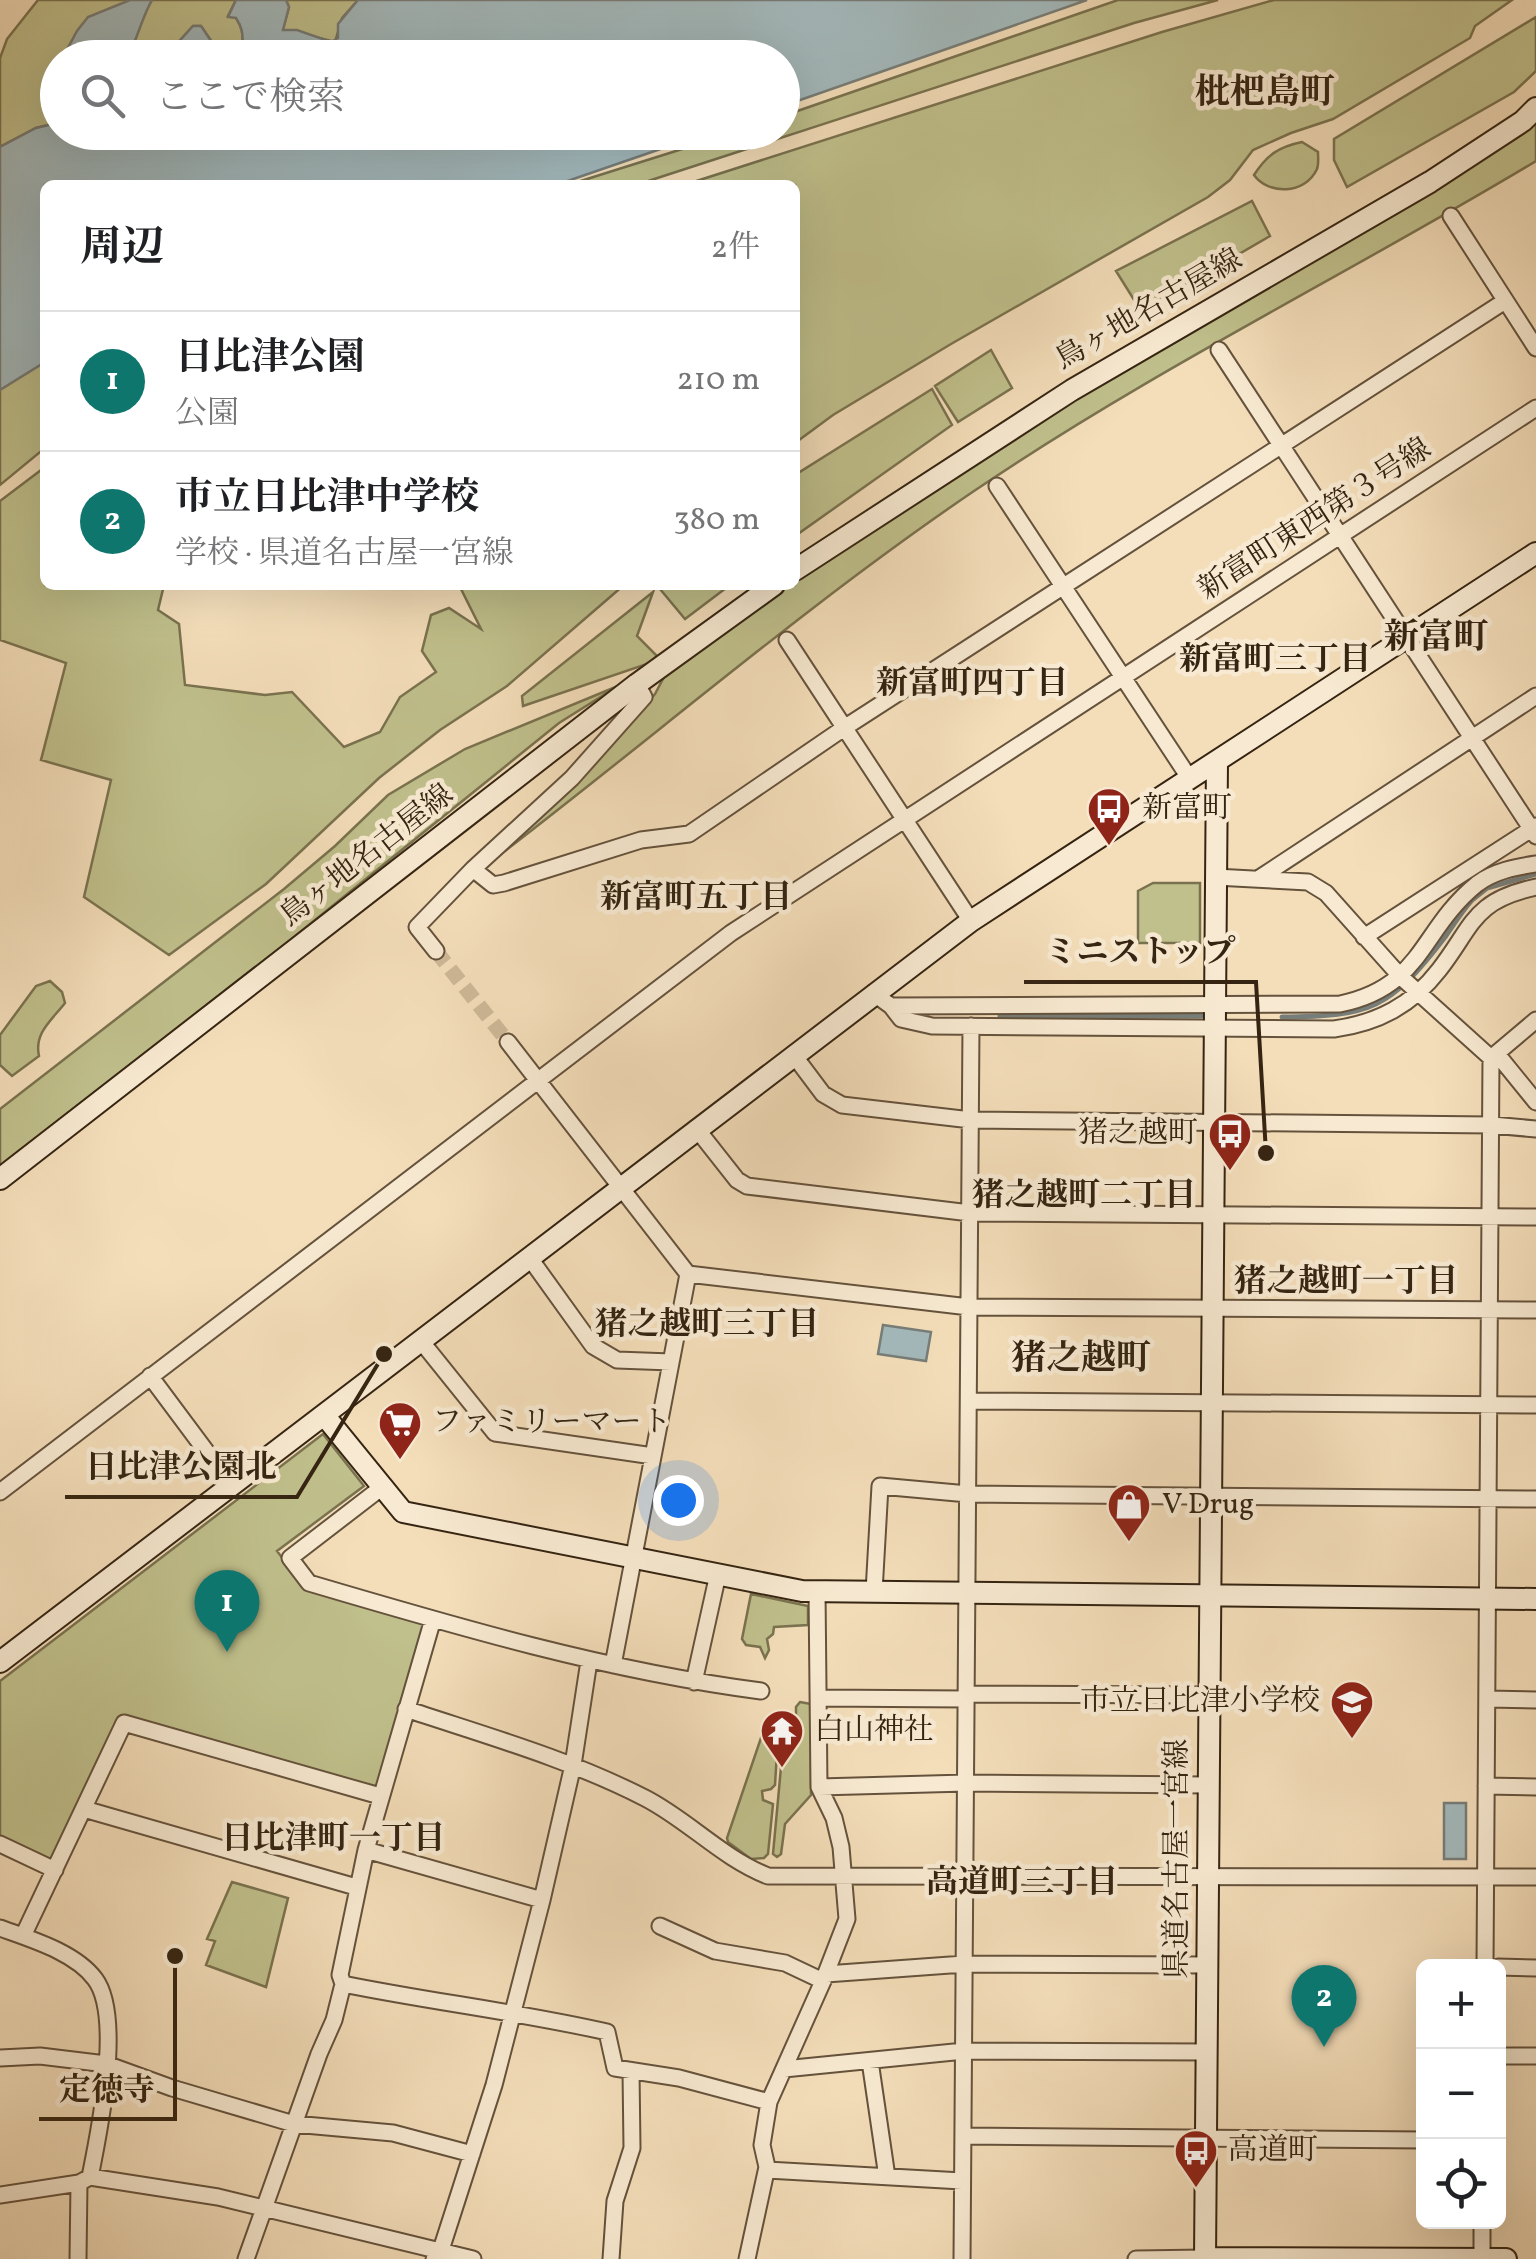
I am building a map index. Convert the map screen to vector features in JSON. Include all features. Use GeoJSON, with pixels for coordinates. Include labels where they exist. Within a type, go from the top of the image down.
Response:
{"type":"FeatureCollection","features":[{"type":"Feature","properties":{"kind":"main road","name":"鳥ヶ地名古屋線"},"geometry":{"type":"LineString","coordinates":[[800,567],[1072,390],[1430,182],[1536,108]]}},
{"type":"Feature","properties":{"kind":"main road"},"geometry":{"type":"LineString","coordinates":[[0,1662],[970,921],[1536,553]]}},
{"type":"Feature","properties":{"kind":"main road","name":"鳥ヶ地名古屋線"},"geometry":{"type":"LineString","coordinates":[[0,1180],[637,684],[767,590]]}},
{"type":"Feature","properties":{"kind":"main road","name":"県道名古屋一宮線"},"geometry":{"type":"LineString","coordinates":[[1205,2259],[1216,761]]}},
{"type":"Feature","properties":{"kind":"main road"},"geometry":{"type":"LineString","coordinates":[[324,1415],[398,1508],[411,1514],[817,1591],[1536,1599]]}},
{"type":"Feature","properties":{"kind":"main road"},"geometry":{"type":"LineString","coordinates":[[1205,2259],[1506,2259]]}},
{"type":"Feature","properties":{"kind":"street"},"geometry":{"type":"LineString","coordinates":[[1451,216],[1536,348]]}},
{"type":"Feature","properties":{"kind":"street"},"geometry":{"type":"LineString","coordinates":[[474,868],[493,885],[641,840],[690,834],[844,728],[1505,301]]}},
{"type":"Feature","properties":{"kind":"street"},"geometry":{"type":"LineString","coordinates":[[1220,350],[1534,831],[1364,937]]}},
{"type":"Feature","properties":{"kind":"street","name":"新富町東西第３号線"},"geometry":{"type":"LineString","coordinates":[[0,1492],[732,933],[1536,408]]}},
{"type":"Feature","properties":{"kind":"street"},"geometry":{"type":"LineString","coordinates":[[998,486],[1190,779]]}},
{"type":"Feature","properties":{"kind":"street"},"geometry":{"type":"LineString","coordinates":[[787,640],[970,921]]}},
{"type":"Feature","properties":{"kind":"street"},"geometry":{"type":"LineString","coordinates":[[436,952],[417,928],[474,868],[572,778],[644,698],[637,684]]}},
{"type":"Feature","properties":{"kind":"street"},"geometry":{"type":"LineString","coordinates":[[1262,877],[1536,696]]}},
{"type":"Feature","properties":{"kind":"street"},"geometry":{"type":"LineString","coordinates":[[873,994],[901,1018],[932,1026],[1360,1026],[1385,1016],[1409,985],[1448,915],[1480,882],[1498,873],[1536,864]]}},
{"type":"Feature","properties":{"kind":"street"},"geometry":{"type":"LineString","coordinates":[[1216,876],[1308,882],[1317,887],[1341,906],[1409,985],[1494,1056],[1536,1102]]}},
{"type":"Feature","properties":{"kind":"street"},"geometry":{"type":"LineString","coordinates":[[891,1006],[1340,1004],[1409,985],[1439,970],[1468,924],[1482,910],[1500,898],[1536,888]]}},
{"type":"Feature","properties":{"kind":"street"},"geometry":{"type":"LineString","coordinates":[[1485,1959],[1494,1056],[1536,1020]]}},
{"type":"Feature","properties":{"kind":"street"},"geometry":{"type":"LineString","coordinates":[[962,2259],[972,1026]]}},
{"type":"Feature","properties":{"kind":"street"},"geometry":{"type":"LineString","coordinates":[[508,1042],[688,1274],[969,1307],[1536,1310]]}},
{"type":"Feature","properties":{"kind":"street"},"geometry":{"type":"LineString","coordinates":[[793,1054],[822,1094],[842,1105],[971,1120],[1492,1124],[1536,1129]]}},
{"type":"Feature","properties":{"kind":"street"},"geometry":{"type":"LineString","coordinates":[[696,1128],[737,1180],[747,1186],[970,1213],[1536,1217]]}},
{"type":"Feature","properties":{"kind":"street"},"geometry":{"type":"LineString","coordinates":[[529,1257],[593,1346],[629,1362],[671,1362]]}},
{"type":"Feature","properties":{"kind":"street"},"geometry":{"type":"LineString","coordinates":[[613,1664],[688,1274]]}},
{"type":"Feature","properties":{"kind":"street"},"geometry":{"type":"LineString","coordinates":[[421,1341],[495,1434],[653,1456]]}},
{"type":"Feature","properties":{"kind":"street"},"geometry":{"type":"LineString","coordinates":[[150,1376],[232,1486]]}},
{"type":"Feature","properties":{"kind":"street"},"geometry":{"type":"LineString","coordinates":[[968,1401],[1536,1405]]}},
{"type":"Feature","properties":{"kind":"street"},"geometry":{"type":"LineString","coordinates":[[874,1592],[880,1486],[968,1494],[1536,1498]]}},
{"type":"Feature","properties":{"kind":"street"},"geometry":{"type":"LineString","coordinates":[[381,1488],[290,1558],[308,1583],[589,1661],[762,1691]]}},
{"type":"Feature","properties":{"kind":"street"},"geometry":{"type":"LineString","coordinates":[[694,1682],[718,1574]]}},
{"type":"Feature","properties":{"kind":"street"},"geometry":{"type":"LineString","coordinates":[[747,2259],[766,2170],[762,2145],[768,2102],[825,1977],[847,1918],[834,1818],[819,1787],[817,1591]]}},
{"type":"Feature","properties":{"kind":"street"},"geometry":{"type":"LineString","coordinates":[[246,2259],[334,2020],[343,1984],[340,1976],[356,1887],[433,1619]]}},
{"type":"Feature","properties":{"kind":"street"},"geometry":{"type":"LineString","coordinates":[[437,2256],[472,2154],[542,1900],[573,1764],[589,1661]]}},
{"type":"Feature","properties":{"kind":"street"},"geometry":{"type":"LineString","coordinates":[[818,1698],[1210,1695]]}},
{"type":"Feature","properties":{"kind":"street"},"geometry":{"type":"LineString","coordinates":[[1488,1699],[1536,1700]]}},
{"type":"Feature","properties":{"kind":"street"},"geometry":{"type":"LineString","coordinates":[[406,1710],[573,1764],[648,1800],[751,1869],[784,1878],[844,1874],[1536,1877]]}},
{"type":"Feature","properties":{"kind":"street"},"geometry":{"type":"LineString","coordinates":[[23,1936],[124,1724],[380,1796]]}},
{"type":"Feature","properties":{"kind":"street"},"geometry":{"type":"LineString","coordinates":[[819,1787],[1209,1785]]}},
{"type":"Feature","properties":{"kind":"street"},"geometry":{"type":"LineString","coordinates":[[1486,1786],[1536,1787]]}},
{"type":"Feature","properties":{"kind":"street"},"geometry":{"type":"LineString","coordinates":[[84,1809],[356,1887]]}},
{"type":"Feature","properties":{"kind":"street"},"geometry":{"type":"LineString","coordinates":[[0,1844],[55,1870]]}},
{"type":"Feature","properties":{"kind":"street"},"geometry":{"type":"LineString","coordinates":[[366,1850],[542,1900]]}},
{"type":"Feature","properties":{"kind":"street"},"geometry":{"type":"LineString","coordinates":[[660,1926],[715,1951],[785,1964],[825,1977],[964,1964],[1208,1965]]}},
{"type":"Feature","properties":{"kind":"street"},"geometry":{"type":"LineString","coordinates":[[0,1928],[69,1958],[96,1979],[106,2008],[103,2110],[84,2180],[78,2259]]}},
{"type":"Feature","properties":{"kind":"street"},"geometry":{"type":"LineString","coordinates":[[1506,1967],[1536,1968]]}},
{"type":"Feature","properties":{"kind":"street"},"geometry":{"type":"LineString","coordinates":[[343,1984],[607,2032],[616,2068],[680,2078],[768,2102]]}},
{"type":"Feature","properties":{"kind":"street"},"geometry":{"type":"LineString","coordinates":[[784,2069],[964,2051],[1206,2052]]}},
{"type":"Feature","properties":{"kind":"street"},"geometry":{"type":"LineString","coordinates":[[0,2058],[40,2056],[106,2064],[294,2124],[393,2133],[472,2154]]}},
{"type":"Feature","properties":{"kind":"street"},"geometry":{"type":"LineString","coordinates":[[1506,2056],[1536,2056]]}},
{"type":"Feature","properties":{"kind":"street"},"geometry":{"type":"LineString","coordinates":[[870,2060],[888,2177]]}},
{"type":"Feature","properties":{"kind":"street"},"geometry":{"type":"LineString","coordinates":[[611,2259],[615,2200],[632,2148],[630,2071]]}},
{"type":"Feature","properties":{"kind":"street"},"geometry":{"type":"LineString","coordinates":[[963,2136],[1416,2140]]}},
{"type":"Feature","properties":{"kind":"street"},"geometry":{"type":"LineString","coordinates":[[766,2170],[962,2182]]}},
{"type":"Feature","properties":{"kind":"street"},"geometry":{"type":"LineString","coordinates":[[0,2194],[84,2180],[218,2197],[437,2256],[473,2259]]}},
{"type":"Feature","properties":{"kind":"street"},"geometry":{"type":"LineString","coordinates":[[1482,2229],[1482,2258]]}},
{"type":"Feature","properties":{"kind":"street"},"geometry":{"type":"LineString","coordinates":[[1136,2259],[1205,2259]]}},
{"type":"Feature","properties":{"kind":"green space"},"geometry":{"type":"Polygon","coordinates":[[[38,0],[236,0],[228,16],[240,24],[242,40],[210,40],[201,26],[193,26],[180,40],[40,40],[40,127],[0,147],[0,58],[7,39],[38,0]]]}},
{"type":"Feature","properties":{"kind":"green space"},"geometry":{"type":"Polygon","coordinates":[[[286,0],[358,0],[342,18],[336,40],[283,29],[289,7],[286,0]]]}},
{"type":"Feature","properties":{"kind":"green space"},"geometry":{"type":"Polygon","coordinates":[[[1118,0],[1218,0],[1134,23],[800,132],[800,110],[1118,0]]]}},
{"type":"Feature","properties":{"kind":"green space"},"geometry":{"type":"Polygon","coordinates":[[[1274,0],[1512,0],[1475,26],[1470,38],[1333,119],[1253,150],[1230,180],[1208,197],[951,344],[800,439],[800,180],[700,180],[1274,0]]]}},
{"type":"Feature","properties":{"kind":"green space"},"geometry":{"type":"Polygon","coordinates":[[[1536,17],[1536,71],[1514,92],[1347,187],[1334,160],[1334,139],[1536,17]]]}},
{"type":"Feature","properties":{"kind":"green space"},"geometry":{"type":"Polygon","coordinates":[[[1536,123],[1536,161],[1112,404],[974,491],[790,626],[492,861],[575,781],[655,694],[664,677],[768,597],[780,590],[800,590],[800,577],[1079,395],[1536,123]]]}},
{"type":"Feature","properties":{"kind":"green space"},"geometry":{"type":"Polygon","coordinates":[[[1302,142],[1318,152],[1317,169],[1304,184],[1277,189],[1254,175],[1274,153],[1302,142]]]}},
{"type":"Feature","properties":{"kind":"green space"},"geometry":{"type":"Polygon","coordinates":[[[679,150],[744,150],[651,180],[584,180],[679,150]]]}},
{"type":"Feature","properties":{"kind":"green space"},"geometry":{"type":"Polygon","coordinates":[[[1252,201],[1270,236],[1141,311],[1116,271],[1252,201]]]}},
{"type":"Feature","properties":{"kind":"green space"},"geometry":{"type":"Polygon","coordinates":[[[991,350],[1012,388],[958,422],[935,386],[991,350]]]}},
{"type":"Feature","properties":{"kind":"green space"},"geometry":{"type":"Polygon","coordinates":[[[40,360],[40,452],[0,485],[0,388],[40,360]]]}},
{"type":"Feature","properties":{"kind":"green space"},"geometry":{"type":"Polygon","coordinates":[[[932,389],[952,425],[800,532],[800,472],[932,389]]]}},
{"type":"Feature","properties":{"kind":"green space"},"geometry":{"type":"Polygon","coordinates":[[[40,471],[40,590],[163,590],[158,610],[179,624],[185,685],[265,695],[292,692],[344,747],[380,732],[400,697],[436,672],[422,651],[431,615],[449,608],[481,629],[462,590],[618,590],[507,686],[440,730],[379,778],[266,884],[169,955],[84,897],[111,780],[41,760],[66,663],[0,640],[0,501],[40,471]]]}},
{"type":"Feature","properties":{"kind":"green space"},"geometry":{"type":"Polygon","coordinates":[[[661,590],[723,590],[685,619],[661,590]]]}},
{"type":"Feature","properties":{"kind":"green space"},"geometry":{"type":"Polygon","coordinates":[[[653,592],[637,636],[657,656],[650,663],[523,706],[522,696],[653,592]]]}},
{"type":"Feature","properties":{"kind":"green space"},"geometry":{"type":"Polygon","coordinates":[[[618,686],[559,723],[289,941],[0,1166],[0,1109],[284,889],[388,795],[465,749],[618,686]]]}},
{"type":"Feature","properties":{"kind":"green space"},"geometry":{"type":"Polygon","coordinates":[[[1153,883],[1200,883],[1200,943],[1138,943],[1138,891],[1153,883]]]}},
{"type":"Feature","properties":{"kind":"green space"},"geometry":{"type":"Polygon","coordinates":[[[50,981],[62,992],[65,1003],[41,1034],[39,1056],[12,1076],[0,1065],[0,1035],[36,986],[50,981]]]}},
{"type":"Feature","properties":{"kind":"green space"},"geometry":{"type":"Polygon","coordinates":[[[323,1434],[364,1486],[277,1551],[306,1589],[424,1623],[378,1784],[373,1787],[121,1716],[52,1861],[0,1837],[0,1681],[323,1434]]]}},
{"type":"Feature","properties":{"kind":"green space"},"geometry":{"type":"Polygon","coordinates":[[[751,1594],[808,1606],[808,1625],[774,1627],[767,1639],[769,1650],[765,1658],[760,1647],[746,1645],[742,1639],[751,1594]]]}},
{"type":"Feature","properties":{"kind":"green space"},"geometry":{"type":"Polygon","coordinates":[[[800,1702],[811,1704],[811,1795],[785,1824],[781,1854],[777,1857],[773,1854],[784,1735],[796,1724],[796,1707],[800,1702]]]}},
{"type":"Feature","properties":{"kind":"green space"},"geometry":{"type":"Polygon","coordinates":[[[763,1732],[778,1735],[775,1785],[762,1791],[763,1800],[773,1804],[768,1854],[751,1859],[727,1838],[763,1732]]]}},
{"type":"Feature","properties":{"kind":"green space"},"geometry":{"type":"Polygon","coordinates":[[[232,1882],[288,1898],[266,1987],[206,1965],[215,1941],[207,1939],[232,1882]]]}},
{"type":"Feature","properties":{"kind":"shaded area"},"geometry":{"type":"Polygon","coordinates":[[[130,0],[152,0],[135,40],[72,40],[88,17],[130,0]]]}},
{"type":"Feature","properties":{"kind":"shaded area"},"geometry":{"type":"Polygon","coordinates":[[[236,0],[286,0],[289,7],[283,30],[297,30],[325,40],[242,40],[240,24],[236,18],[228,17],[236,0]]]}},
{"type":"Feature","properties":{"kind":"shaded area"},"geometry":{"type":"Polygon","coordinates":[[[358,0],[1087,0],[800,100],[800,40],[334,40],[338,24],[358,0]]]}},
{"type":"Feature","properties":{"kind":"shaded area"},"geometry":{"type":"Polygon","coordinates":[[[193,26],[201,26],[210,40],[180,40],[193,26]]]}},
{"type":"Feature","properties":{"kind":"shaded area"},"geometry":{"type":"Polygon","coordinates":[[[40,127],[40,150],[658,150],[571,180],[40,180],[40,365],[0,390],[0,147],[40,127]]]}},
{"type":"Feature","properties":{"kind":"shaded area"},"geometry":{"type":"Polygon","coordinates":[[[883,1325],[931,1332],[926,1361],[878,1354],[883,1325]]]}},
{"type":"Feature","properties":{"kind":"shaded area"},"geometry":{"type":"Polygon","coordinates":[[[1444,1803],[1466,1803],[1466,1859],[1444,1859],[1444,1803]]]}},
{"type":"Feature","properties":{"kind":"waterway"},"geometry":{"type":"LineString","coordinates":[[1282,1017],[1337,1014],[1376,1004],[1409,980],[1472,900],[1487,888],[1536,874]]}},
{"type":"Feature","properties":{"kind":"waterway"},"geometry":{"type":"LineString","coordinates":[[1000,1016],[1201,1016]]}},
{"type":"Feature","properties":{"kind":"tunnel"},"geometry":{"type":"LineString","coordinates":[[436,951],[508,1042]]}},
{"type":"Feature","properties":{"kind":"place","name":"新富町"},"geometry":{"type":"Point","coordinates":[1109,847]}},
{"type":"Feature","properties":{"kind":"place","name":"ミニストップ"},"geometry":{"type":"Point","coordinates":[1266,1153]}},
{"type":"Feature","properties":{"kind":"place","name":"猪之越町"},"geometry":{"type":"Point","coordinates":[1230,1172]}},
{"type":"Feature","properties":{"kind":"place","name":"日比津公園北"},"geometry":{"type":"Point","coordinates":[384,1354]}},
{"type":"Feature","properties":{"kind":"place","name":"ファミリーマート"},"geometry":{"type":"Point","coordinates":[400,1461]}},
{"type":"Feature","properties":{"kind":"place","name":"V Drug"},"geometry":{"type":"Point","coordinates":[1129,1543]}},
{"type":"Feature","properties":{"kind":"place","name":"日比津公園"},"geometry":{"type":"Point","coordinates":[227,1652]}},
{"type":"Feature","properties":{"kind":"place","name":"市立日比津小学校"},"geometry":{"type":"Point","coordinates":[1352,1740]}},
{"type":"Feature","properties":{"kind":"place","name":"白山神社"},"geometry":{"type":"Point","coordinates":[782,1769]}},
{"type":"Feature","properties":{"kind":"place","name":"定徳寺"},"geometry":{"type":"Point","coordinates":[175,1956]}},
{"type":"Feature","properties":{"kind":"place","name":"市立日比津中学校"},"geometry":{"type":"Point","coordinates":[1324,2047]}},
{"type":"Feature","properties":{"kind":"place","name":"高道町"},"geometry":{"type":"Point","coordinates":[1196,2189]}},
{"type":"Feature","properties":{"kind":"district","name":"枇杷島町"},"geometry":{"type":"Point","coordinates":[1265,94]}},
{"type":"Feature","properties":{"kind":"district","name":"新富町"},"geometry":{"type":"Point","coordinates":[1436,639]}},
{"type":"Feature","properties":{"kind":"district","name":"新富町三丁目"},"geometry":{"type":"Point","coordinates":[1275,661]}},
{"type":"Feature","properties":{"kind":"district","name":"新富町四丁目"},"geometry":{"type":"Point","coordinates":[972,685]}},
{"type":"Feature","properties":{"kind":"district","name":"新富町五丁目"},"geometry":{"type":"Point","coordinates":[696,899]}},
{"type":"Feature","properties":{"kind":"district","name":"猪之越町二丁目"},"geometry":{"type":"Point","coordinates":[1084,1197]}},
{"type":"Feature","properties":{"kind":"district","name":"猪之越町一丁目"},"geometry":{"type":"Point","coordinates":[1346,1283]}},
{"type":"Feature","properties":{"kind":"district","name":"猪之越町三丁目"},"geometry":{"type":"Point","coordinates":[707,1326]}},
{"type":"Feature","properties":{"kind":"district","name":"猪之越町"},"geometry":{"type":"Point","coordinates":[1081,1360]}},
{"type":"Feature","properties":{"kind":"district","name":"日比津町一丁目"},"geometry":{"type":"Point","coordinates":[333,1840]}},
{"type":"Feature","properties":{"kind":"district","name":"高道町三丁目"},"geometry":{"type":"Point","coordinates":[1022,1884]}}]}
